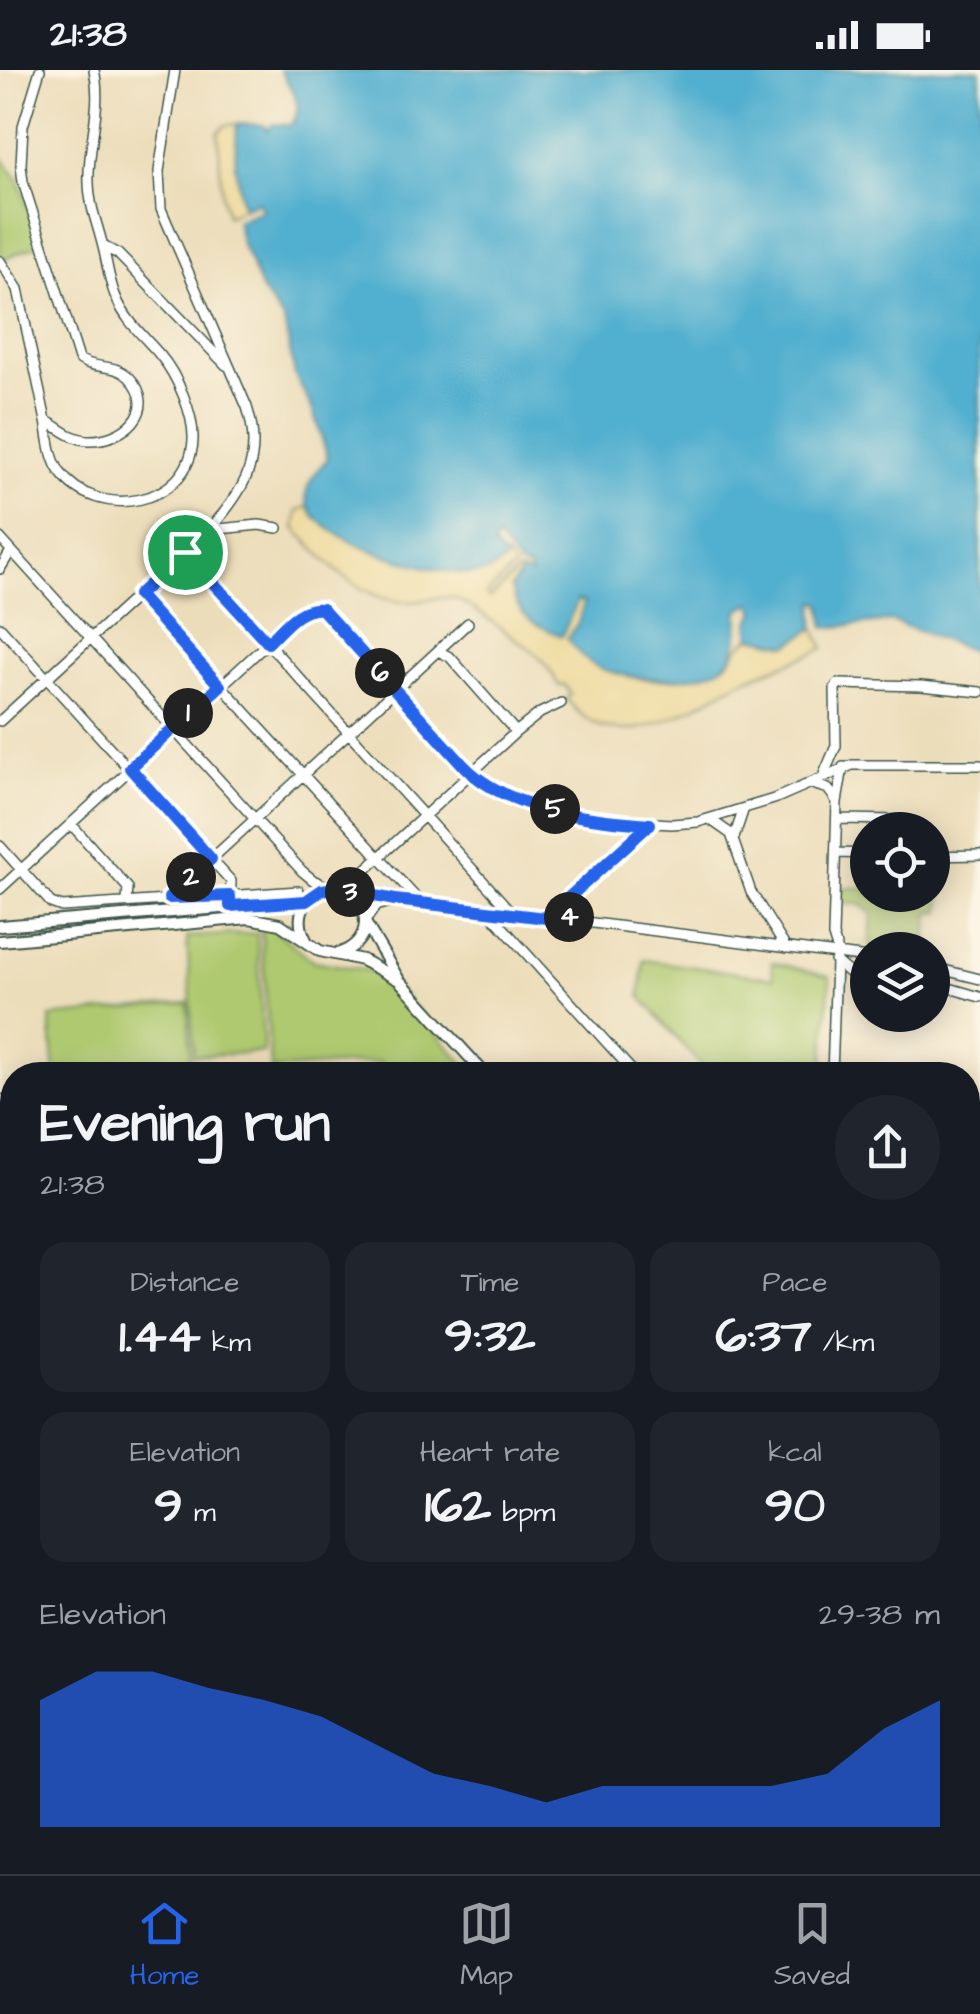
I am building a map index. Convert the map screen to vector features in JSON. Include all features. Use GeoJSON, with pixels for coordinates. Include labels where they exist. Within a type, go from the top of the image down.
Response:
{"type":"FeatureCollection","features":[{"type":"Feature","properties":{"kind":"main road"},"geometry":{"type":"LineString","coordinates":[[0,926],[230,901],[280,903],[340,889],[361,904],[366,922],[399,980],[474,1062]]}},
{"type":"Feature","properties":{"kind":"main road"},"geometry":{"type":"LineString","coordinates":[[304,897],[300,925],[306,941]]}},
{"type":"Feature","properties":{"kind":"main road"},"geometry":{"type":"LineString","coordinates":[[0,941],[236,918],[272,922],[320,952],[371,964],[399,980]]}},
{"type":"Feature","properties":{"kind":"main road"},"geometry":{"type":"LineString","coordinates":[[272,922],[316,957],[371,964]]}},
{"type":"Feature","properties":{"kind":"main road"},"geometry":{"type":"LineString","coordinates":[[336,954],[360,941],[366,922]]}},
{"type":"Feature","properties":{"kind":"street"},"geometry":{"type":"LineString","coordinates":[[40,70],[23,126],[23,182],[79,358],[90,366],[114,368],[129,377],[140,398],[135,421],[118,435],[90,440],[69,436],[46,421]]}},
{"type":"Feature","properties":{"kind":"street"},"geometry":{"type":"LineString","coordinates":[[0,260],[19,293],[60,471],[83,491],[134,502],[154,496],[178,481],[191,456],[192,428],[166,362],[122,312],[109,276],[88,182],[99,90],[94,70]]}},
{"type":"Feature","properties":{"kind":"street"},"geometry":{"type":"LineString","coordinates":[[0,721],[210,530],[242,487],[254,455],[250,417],[167,228],[159,197],[176,70]]}},
{"type":"Feature","properties":{"kind":"street"},"geometry":{"type":"LineString","coordinates":[[103,246],[118,254],[229,367]]}},
{"type":"Feature","properties":{"kind":"street"},"geometry":{"type":"LineString","coordinates":[[210,530],[278,528]]}},
{"type":"Feature","properties":{"kind":"street"},"geometry":{"type":"LineString","coordinates":[[0,538],[304,875],[313,880],[422,904],[850,958]]}},
{"type":"Feature","properties":{"kind":"street"},"geometry":{"type":"LineString","coordinates":[[0,570],[11,551]]}},
{"type":"Feature","properties":{"kind":"street"},"geometry":{"type":"LineString","coordinates":[[185,552],[513,914]]}},
{"type":"Feature","properties":{"kind":"street"},"geometry":{"type":"LineString","coordinates":[[138,595],[422,904]]}},
{"type":"Feature","properties":{"kind":"street"},"geometry":{"type":"LineString","coordinates":[[0,889],[172,728],[297,616],[312,608],[322,609],[471,774],[490,787],[524,800],[619,821],[686,823],[744,808],[848,766],[980,765]]}},
{"type":"Feature","properties":{"kind":"street"},"geometry":{"type":"LineString","coordinates":[[169,898],[468,624]]}},
{"type":"Feature","properties":{"kind":"street"},"geometry":{"type":"LineString","coordinates":[[0,627],[231,881],[230,901]]}},
{"type":"Feature","properties":{"kind":"street"},"geometry":{"type":"LineString","coordinates":[[440,652],[450,657],[520,728]]}},
{"type":"Feature","properties":{"kind":"street"},"geometry":{"type":"LineString","coordinates":[[822,776],[836,746],[834,688],[838,684],[980,692]]}},
{"type":"Feature","properties":{"kind":"street"},"geometry":{"type":"LineString","coordinates":[[340,889],[520,728],[561,703]]}},
{"type":"Feature","properties":{"kind":"street"},"geometry":{"type":"LineString","coordinates":[[836,746],[848,766],[837,802],[833,936],[850,972]]}},
{"type":"Feature","properties":{"kind":"street"},"geometry":{"type":"LineString","coordinates":[[809,783],[828,789],[837,802]]}},
{"type":"Feature","properties":{"kind":"street"},"geometry":{"type":"LineString","coordinates":[[734,840],[744,808]]}},
{"type":"Feature","properties":{"kind":"street"},"geometry":{"type":"LineString","coordinates":[[709,819],[727,830],[734,840],[752,892],[786,948]]}},
{"type":"Feature","properties":{"kind":"street"},"geometry":{"type":"LineString","coordinates":[[837,820],[850,820]]}},
{"type":"Feature","properties":{"kind":"street"},"geometry":{"type":"LineString","coordinates":[[619,821],[628,842]]}},
{"type":"Feature","properties":{"kind":"street"},"geometry":{"type":"LineString","coordinates":[[70,824],[128,888],[127,901]]}},
{"type":"Feature","properties":{"kind":"street"},"geometry":{"type":"LineString","coordinates":[[545,918],[650,824]]}},
{"type":"Feature","properties":{"kind":"street"},"geometry":{"type":"LineString","coordinates":[[0,846],[56,906],[169,898],[230,901],[304,897],[304,875]]}},
{"type":"Feature","properties":{"kind":"street"},"geometry":{"type":"LineString","coordinates":[[837,853],[850,853]]}},
{"type":"Feature","properties":{"kind":"street"},"geometry":{"type":"LineString","coordinates":[[950,856],[980,855]]}},
{"type":"Feature","properties":{"kind":"street"},"geometry":{"type":"LineString","coordinates":[[471,908],[482,898],[483,880]]}},
{"type":"Feature","properties":{"kind":"street"},"geometry":{"type":"LineString","coordinates":[[366,922],[376,906],[395,900]]}},
{"type":"Feature","properties":{"kind":"street"},"geometry":{"type":"LineString","coordinates":[[566,900],[565,910],[571,921]]}},
{"type":"Feature","properties":{"kind":"street"},"geometry":{"type":"LineString","coordinates":[[488,911],[624,1062]]}},
{"type":"Feature","properties":{"kind":"street"},"geometry":{"type":"LineString","coordinates":[[753,944],[765,934],[768,922]]}},
{"type":"Feature","properties":{"kind":"street"},"geometry":{"type":"LineString","coordinates":[[822,952],[833,936]]}},
{"type":"Feature","properties":{"kind":"street"},"geometry":{"type":"LineString","coordinates":[[833,1062],[841,958]]}},
{"type":"Feature","properties":{"kind":"street"},"geometry":{"type":"LineString","coordinates":[[950,971],[979,977]]}},
{"type":"Feature","properties":{"kind":"street"},"geometry":{"type":"LineString","coordinates":[[950,989],[980,998]]}},
{"type":"Feature","properties":{"kind":"green space"},"geometry":{"type":"Polygon","coordinates":[[[0,156],[19,180],[40,244],[3,259],[0,256],[0,156]]]}},
{"type":"Feature","properties":{"kind":"green space"},"geometry":{"type":"Polygon","coordinates":[[[843,888],[850,888],[850,904],[843,904],[843,888]]]}},
{"type":"Feature","properties":{"kind":"green space"},"geometry":{"type":"Polygon","coordinates":[[[941,912],[930,913],[927,932],[871,932],[872,913],[941,912]]]}},
{"type":"Feature","properties":{"kind":"green space"},"geometry":{"type":"Polygon","coordinates":[[[261,925],[272,928],[313,961],[367,970],[390,981],[462,1062],[380,1062],[270,1062],[261,925]]]}},
{"type":"Feature","properties":{"kind":"green space"},"geometry":{"type":"Polygon","coordinates":[[[257,933],[264,1052],[194,1056],[187,937],[257,933]]]}},
{"type":"Feature","properties":{"kind":"green space"},"geometry":{"type":"Polygon","coordinates":[[[644,960],[773,978],[772,962],[830,977],[824,1062],[698,1062],[640,996],[644,960]]]}},
{"type":"Feature","properties":{"kind":"green space"},"geometry":{"type":"Polygon","coordinates":[[[188,1003],[190,1062],[54,1062],[50,1017],[188,1003]]]}},
{"type":"Feature","properties":{"kind":"sand"},"geometry":{"type":"Polygon","coordinates":[[[237,124],[235,167],[243,208],[227,216],[218,132],[226,125],[237,124]]]}},
{"type":"Feature","properties":{"kind":"sand"},"geometry":{"type":"Polygon","coordinates":[[[308,506],[348,540],[398,559],[474,573],[492,569],[508,559],[515,567],[486,595],[490,598],[518,571],[522,572],[511,587],[585,602],[578,623],[567,638],[594,663],[628,676],[666,680],[717,669],[751,637],[788,645],[814,628],[824,648],[749,678],[651,726],[607,728],[586,718],[567,699],[571,694],[564,684],[559,686],[536,655],[460,601],[447,597],[416,602],[392,600],[345,578],[295,528],[297,511],[308,506]]]}},
{"type":"Feature","properties":{"kind":"water"},"geometry":{"type":"Polygon","coordinates":[[[280,70],[980,70],[980,654],[892,621],[825,628],[822,604],[815,602],[814,628],[788,645],[751,637],[749,623],[756,612],[752,603],[739,610],[735,649],[717,669],[683,678],[623,675],[590,662],[567,638],[578,623],[584,602],[578,600],[562,636],[522,613],[511,587],[522,572],[531,575],[529,569],[520,566],[497,538],[493,546],[508,559],[485,572],[464,573],[386,556],[359,545],[317,519],[308,505],[307,492],[328,458],[312,408],[295,375],[284,321],[262,291],[241,242],[237,221],[262,210],[258,202],[243,208],[235,167],[237,124],[264,125],[268,130],[273,124],[291,125],[297,111],[295,97],[280,70]]]}},
{"type":"Feature","properties":{"kind":"route"},"geometry":{"type":"LineString","coordinates":[[185,552],[268,643],[297,616],[312,608],[322,609],[464,766],[490,787],[548,808],[650,824],[566,900],[565,910],[571,921],[395,900],[340,888],[314,893],[306,901],[230,906],[230,896],[169,898],[211,859],[130,768],[220,686],[138,595],[185,552]]}}]}
